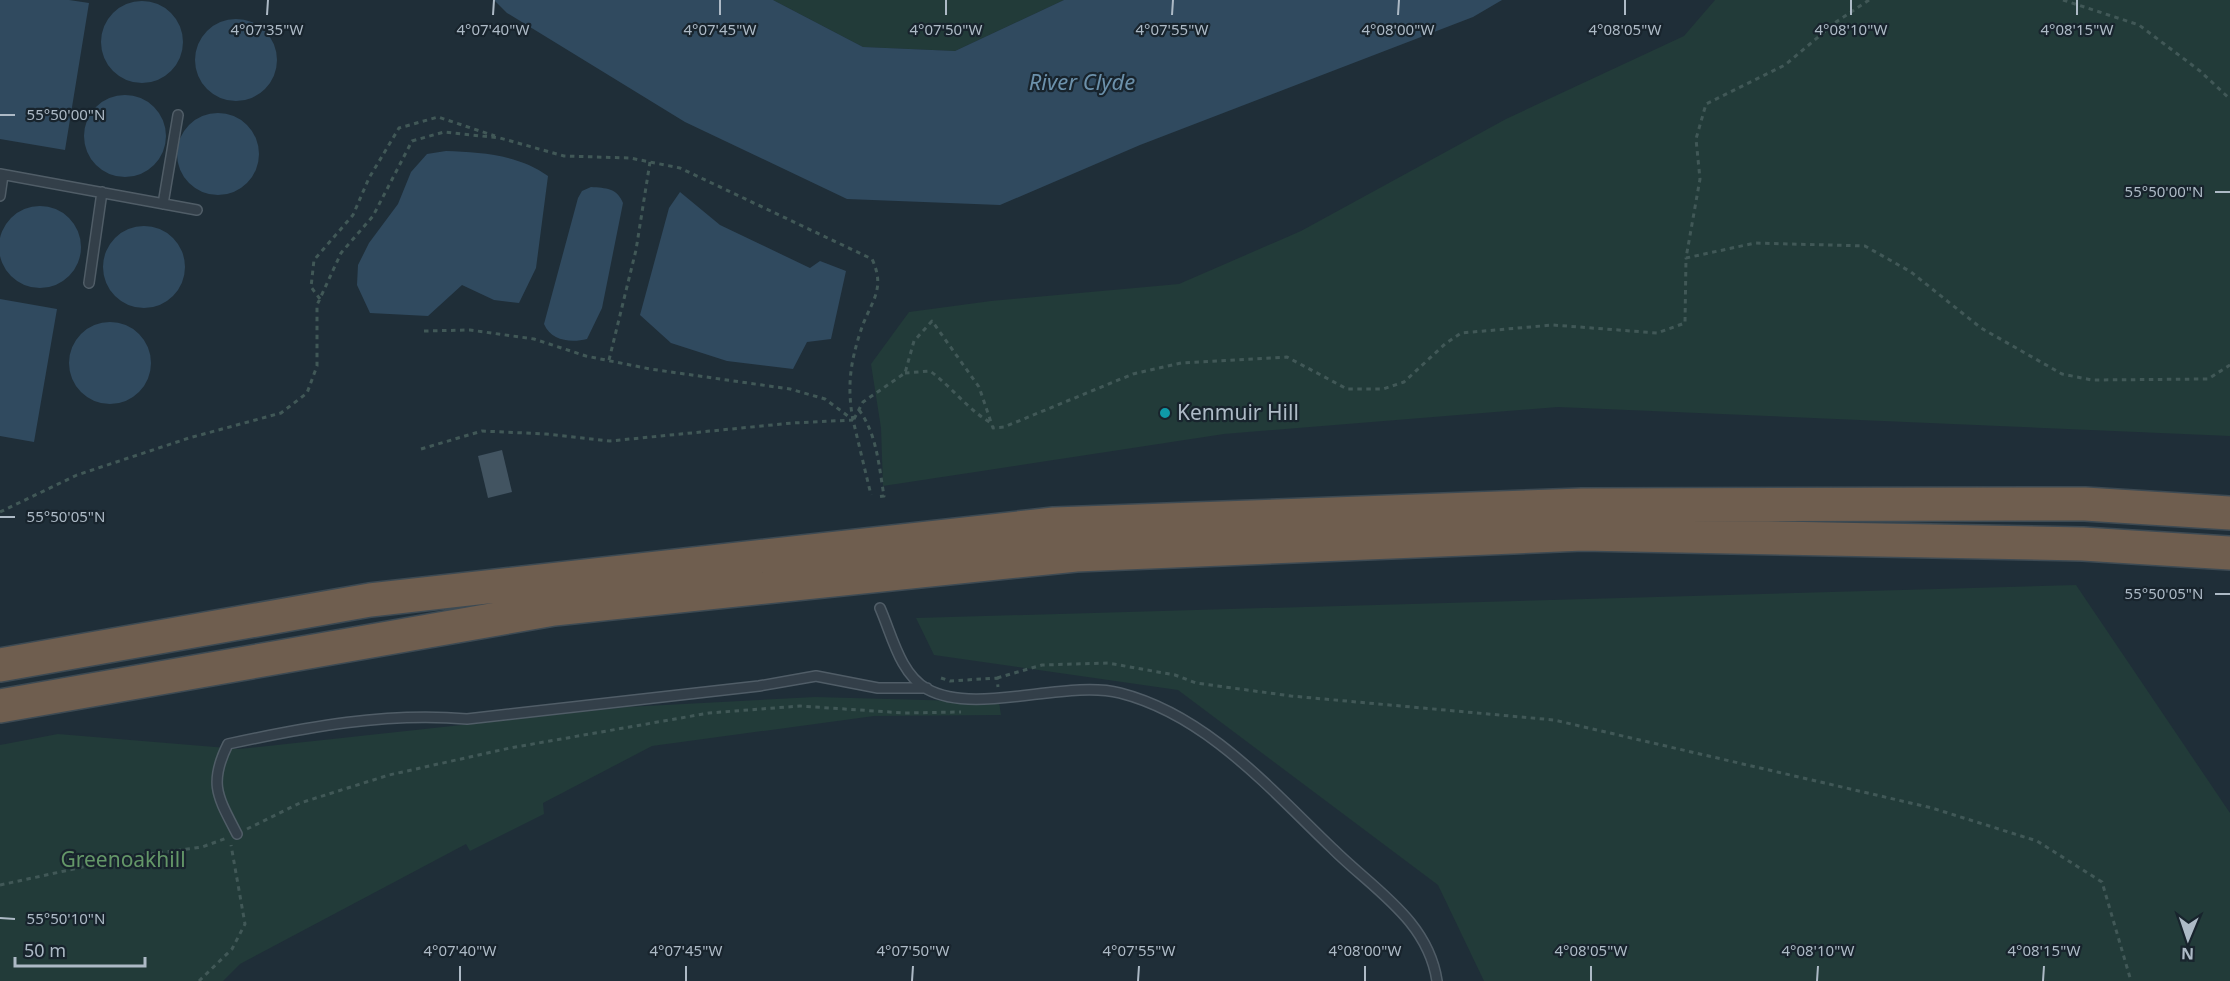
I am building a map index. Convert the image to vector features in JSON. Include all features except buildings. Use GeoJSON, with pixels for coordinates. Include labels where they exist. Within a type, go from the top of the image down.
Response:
{"type":"FeatureCollection","features":[{"type":"Feature","properties":{"kind":"highway"},"geometry":{"type":"LineString","coordinates":[[0,665],[370,600],[1054,524],[1582,505],[2085,504],[2230,513]]}},
{"type":"Feature","properties":{"kind":"highway"},"geometry":{"type":"LineString","coordinates":[[0,706],[554,609],[1076,555],[1583,534],[2083,544],[2230,553]]}},
{"type":"Feature","properties":{"kind":"highway"},"geometry":{"type":"LineString","coordinates":[[0,652],[215,626]]}},
{"type":"Feature","properties":{"kind":"lane"},"geometry":{"type":"LineString","coordinates":[[163,204],[178,115]]}},
{"type":"Feature","properties":{"kind":"lane"},"geometry":{"type":"LineString","coordinates":[[0,196],[2,174],[197,210]]}},
{"type":"Feature","properties":{"kind":"lane"},"geometry":{"type":"LineString","coordinates":[[89,284],[102,192]]}},
{"type":"Feature","properties":{"kind":"lane"},"geometry":{"type":"LineString","coordinates":[[880,608],[910,675],[927,688]]}},
{"type":"Feature","properties":{"kind":"lane"},"geometry":{"type":"LineString","coordinates":[[237,834],[218,796],[217,766],[228,744],[308,726],[423,715],[467,719],[759,686],[816,676],[878,688],[927,688],[960,697],[998,697],[1079,690],[1119,692],[1151,703],[1199,730],[1262,778],[1334,850],[1395,903],[1425,943],[1437,981]]}},
{"type":"Feature","properties":{"kind":"path"},"geometry":{"type":"LineString","coordinates":[[905,373],[914,341],[932,321],[979,387],[993,428],[1004,427],[1133,374],[1181,363],[1287,357],[1347,389],[1383,389],[1404,382],[1445,344],[1461,333],[1552,325],[1657,333],[1685,323],[1686,258],[1700,178],[1696,139],[1706,104],[1785,64],[1836,22],[1869,0]]}},
{"type":"Feature","properties":{"kind":"path"},"geometry":{"type":"LineString","coordinates":[[2064,0],[2139,25],[2200,71],[2230,99]]}},
{"type":"Feature","properties":{"kind":"path"},"geometry":{"type":"LineString","coordinates":[[320,299],[311,287],[314,260],[353,214],[369,178],[399,128],[438,117],[564,156],[630,158],[680,168],[872,259],[879,273],[878,292],[860,332],[848,390],[871,495]]}},
{"type":"Feature","properties":{"kind":"path"},"geometry":{"type":"LineString","coordinates":[[0,512],[77,476],[189,438],[281,413],[307,393],[317,366],[317,305],[340,254],[373,216],[412,141],[444,132],[500,138]]}},
{"type":"Feature","properties":{"kind":"path"},"geometry":{"type":"LineString","coordinates":[[609,361],[636,250],[650,162]]}},
{"type":"Feature","properties":{"kind":"path"},"geometry":{"type":"LineString","coordinates":[[1686,258],[1755,243],[1865,246],[1911,272],[1981,328],[2062,374],[2092,380],[2208,379],[2230,365]]}},
{"type":"Feature","properties":{"kind":"path"},"geometry":{"type":"LineString","coordinates":[[424,331],[470,330],[534,339],[609,361],[673,373],[790,389],[825,399],[853,420]]}},
{"type":"Feature","properties":{"kind":"path"},"geometry":{"type":"LineString","coordinates":[[853,420],[863,402],[905,373],[930,371],[951,386],[973,412],[991,423]]}},
{"type":"Feature","properties":{"kind":"path"},"geometry":{"type":"LineString","coordinates":[[859,409],[866,419],[877,454],[884,496],[876,497]]}},
{"type":"Feature","properties":{"kind":"path"},"geometry":{"type":"LineString","coordinates":[[421,449],[482,431],[546,434],[610,441],[792,423],[853,420]]}},
{"type":"Feature","properties":{"kind":"path"},"geometry":{"type":"LineString","coordinates":[[933,676],[950,681],[997,678],[1042,665],[1108,663],[1175,675],[1196,683],[1291,696],[1554,720],[1932,808],[2037,841],[2102,882],[2131,981]]}},
{"type":"Feature","properties":{"kind":"path"},"geometry":{"type":"LineString","coordinates":[[997,678],[998,697]]}},
{"type":"Feature","properties":{"kind":"path"},"geometry":{"type":"LineString","coordinates":[[237,834],[300,803],[389,775],[510,748],[709,713],[800,706],[903,713],[970,711]]}},
{"type":"Feature","properties":{"kind":"path"},"geometry":{"type":"LineString","coordinates":[[0,885],[117,859],[202,846],[230,837],[245,924],[232,949],[199,981]]}},
{"type":"Feature","properties":{"kind":"green space"},"geometry":{"type":"Polygon","coordinates":[[[773,0],[1064,0],[955,51],[863,47],[773,0]]]}},
{"type":"Feature","properties":{"kind":"green space"},"geometry":{"type":"Polygon","coordinates":[[[1715,0],[2230,0],[2230,436],[1558,407],[1224,434],[883,486],[881,428],[871,364],[909,312],[991,301],[1179,284],[1301,231],[1506,119],[1684,36],[1715,0]]]}},
{"type":"Feature","properties":{"kind":"green space"},"geometry":{"type":"Polygon","coordinates":[[[2076,585],[2230,813],[2230,981],[1484,981],[1438,885],[1178,690],[934,655],[916,618],[2076,585]]]}},
{"type":"Feature","properties":{"kind":"green space","name":"Greenoakhill"},"geometry":{"type":"Polygon","coordinates":[[[815,697],[999,702],[1001,715],[874,716],[652,746],[543,803],[544,814],[470,851],[466,844],[240,964],[223,981],[0,981],[0,745],[58,734],[239,749],[627,707],[815,697]]]}},
{"type":"Feature","properties":{"kind":"water"},"geometry":{"type":"Polygon","coordinates":[[[0,0],[69,0],[89,3],[65,150],[0,139],[0,0]]]}},
{"type":"Feature","properties":{"kind":"water","name":"River Clyde"},"geometry":{"type":"Polygon","coordinates":[[[494,0],[773,0],[863,47],[955,51],[1064,0],[1502,0],[1473,17],[1140,145],[1000,205],[847,199],[685,122],[507,13],[494,0]]]}},
{"type":"Feature","properties":{"kind":"water"},"geometry":{"type":"Polygon","coordinates":[[[142,1],[158,4],[171,13],[180,26],[183,42],[180,58],[171,71],[158,80],[142,83],[126,80],[113,71],[104,58],[101,42],[104,26],[113,13],[126,4],[142,1]]]}},
{"type":"Feature","properties":{"kind":"water"},"geometry":{"type":"Polygon","coordinates":[[[236,19],[252,22],[265,31],[274,44],[277,60],[274,76],[265,89],[252,98],[236,101],[220,98],[207,89],[198,76],[195,60],[198,44],[207,31],[220,22],[236,19]]]}},
{"type":"Feature","properties":{"kind":"water"},"geometry":{"type":"Polygon","coordinates":[[[125,95],[141,98],[154,107],[163,120],[166,136],[163,152],[154,165],[141,174],[125,177],[109,174],[96,165],[87,152],[84,136],[87,120],[96,107],[109,98],[125,95]]]}},
{"type":"Feature","properties":{"kind":"water"},"geometry":{"type":"Polygon","coordinates":[[[218,113],[234,116],[247,125],[256,138],[259,154],[256,170],[247,183],[234,192],[218,195],[202,192],[189,183],[180,170],[177,154],[180,138],[189,125],[202,116],[218,113]]]}},
{"type":"Feature","properties":{"kind":"water"},"geometry":{"type":"Polygon","coordinates":[[[446,151],[473,152],[512,159],[525,163],[548,176],[536,268],[519,303],[494,300],[462,285],[428,316],[370,313],[357,285],[358,265],[369,243],[398,204],[411,172],[427,154],[446,151]]]}},
{"type":"Feature","properties":{"kind":"water"},"geometry":{"type":"Polygon","coordinates":[[[591,187],[606,189],[618,194],[623,203],[602,308],[587,339],[575,341],[556,337],[547,330],[544,324],[578,198],[582,191],[591,187]]]}},
{"type":"Feature","properties":{"kind":"water"},"geometry":{"type":"Polygon","coordinates":[[[680,192],[720,225],[810,268],[820,261],[846,271],[831,339],[807,342],[793,369],[727,361],[671,343],[640,315],[669,208],[680,192]]]}},
{"type":"Feature","properties":{"kind":"water"},"geometry":{"type":"Polygon","coordinates":[[[40,206],[56,209],[69,218],[78,231],[81,247],[78,263],[69,276],[56,285],[40,288],[24,285],[11,276],[2,263],[-1,247],[2,231],[11,218],[24,209],[40,206]]]}},
{"type":"Feature","properties":{"kind":"water"},"geometry":{"type":"Polygon","coordinates":[[[144,226],[160,229],[173,238],[182,251],[185,267],[182,283],[173,296],[160,305],[144,308],[128,305],[115,296],[106,283],[103,267],[106,251],[115,238],[128,229],[144,226]]]}},
{"type":"Feature","properties":{"kind":"water"},"geometry":{"type":"Polygon","coordinates":[[[0,299],[57,309],[34,442],[0,436],[0,299]]]}},
{"type":"Feature","properties":{"kind":"water"},"geometry":{"type":"Polygon","coordinates":[[[110,322],[126,325],[139,334],[148,347],[151,363],[148,379],[139,392],[126,401],[110,404],[94,401],[81,392],[72,379],[69,363],[72,347],[81,334],[94,325],[110,322]]]}},
{"type":"Feature","properties":{"kind":"place","name":"Kenmuir Hill"},"geometry":{"type":"Point","coordinates":[1165,413]}}]}
